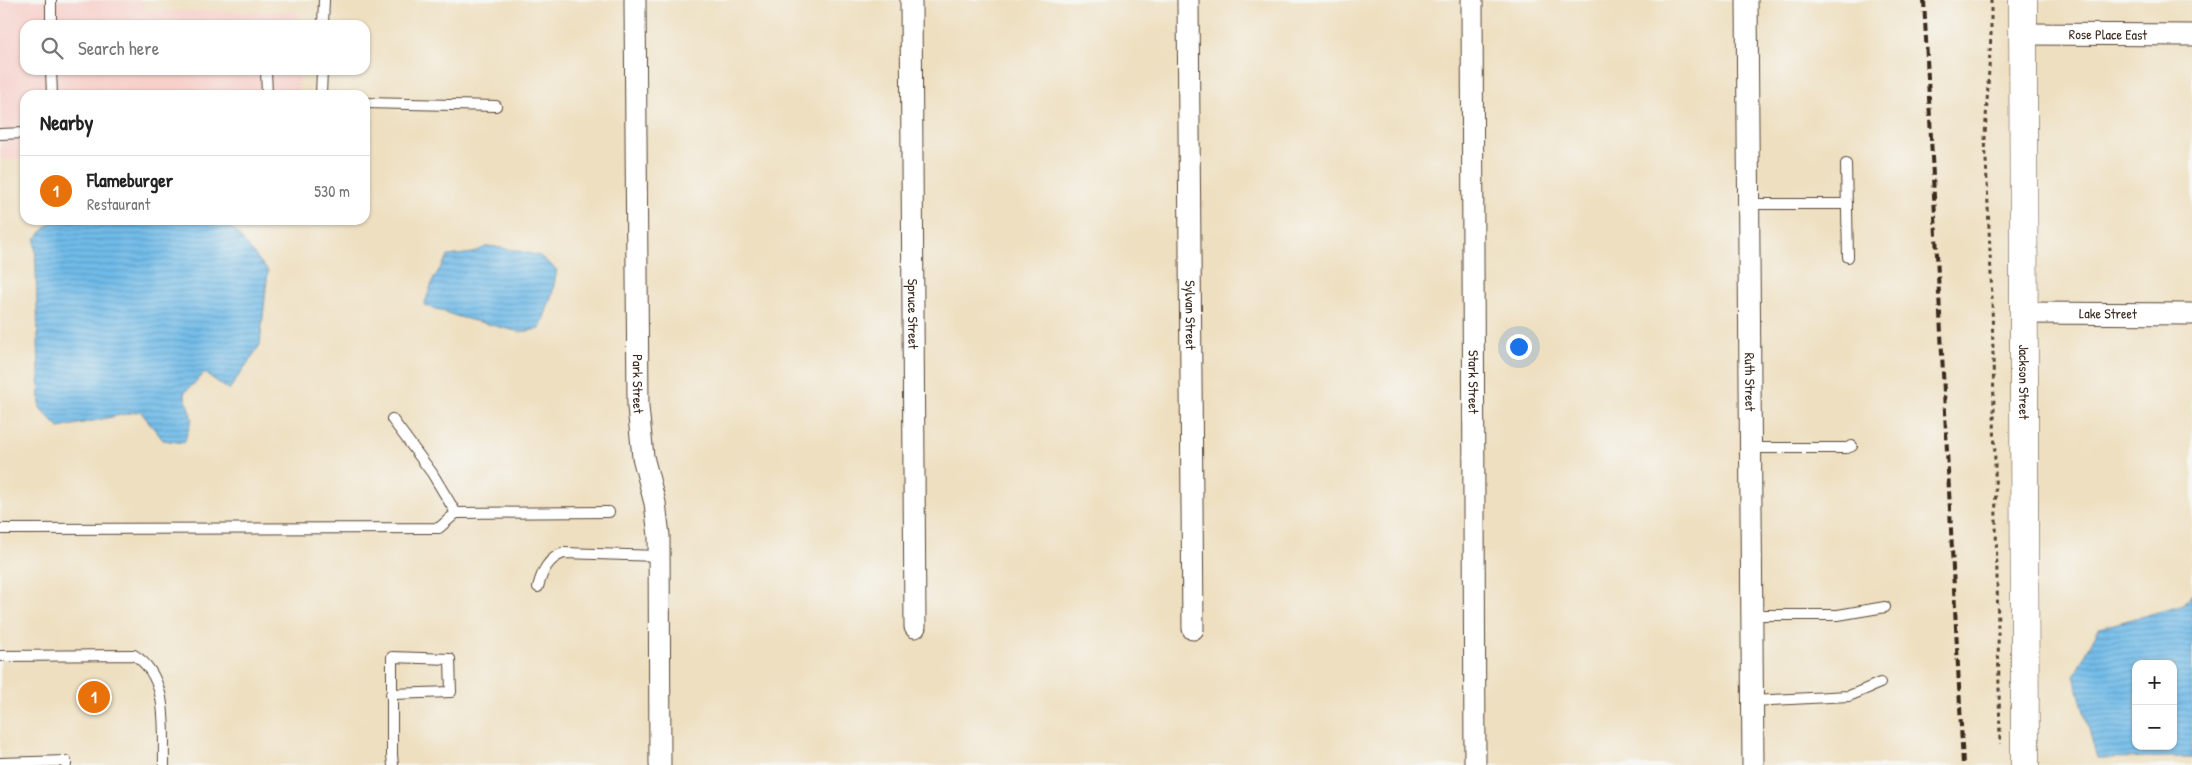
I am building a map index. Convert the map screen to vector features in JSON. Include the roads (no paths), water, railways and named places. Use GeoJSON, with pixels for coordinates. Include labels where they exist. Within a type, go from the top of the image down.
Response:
{"type":"FeatureCollection","features":[{"type":"Feature","properties":{"kind":"street","name":"Park Street"},"geometry":{"type":"LineString","coordinates":[[635,0],[639,433],[655,503],[659,556],[660,765]]}},
{"type":"Feature","properties":{"kind":"street","name":"Spruce Street"},"geometry":{"type":"LineString","coordinates":[[911,0],[915,627]]}},
{"type":"Feature","properties":{"kind":"street","name":"Sylvan Street"},"geometry":{"type":"LineString","coordinates":[[1188,0],[1193,629]]}},
{"type":"Feature","properties":{"kind":"street","name":"Stark Street"},"geometry":{"type":"LineString","coordinates":[[1472,0],[1475,765]]}},
{"type":"Feature","properties":{"kind":"street","name":"Ruth Street"},"geometry":{"type":"LineString","coordinates":[[1747,0],[1753,765]]}},
{"type":"Feature","properties":{"kind":"street","name":"Jackson Street"},"geometry":{"type":"LineString","coordinates":[[2023,0],[2025,765]]}},
{"type":"Feature","properties":{"kind":"street","name":"Rose Place East"},"geometry":{"type":"LineString","coordinates":[[2023,34],[2192,35]]}},
{"type":"Feature","properties":{"kind":"street","name":"Lake Street"},"geometry":{"type":"LineString","coordinates":[[2024,313],[2192,314]]}},
{"type":"Feature","properties":{"kind":"lane"},"geometry":{"type":"LineString","coordinates":[[51,0],[51,20]]}},
{"type":"Feature","properties":{"kind":"lane"},"geometry":{"type":"LineString","coordinates":[[323,20],[324,0]]}},
{"type":"Feature","properties":{"kind":"lane"},"geometry":{"type":"LineString","coordinates":[[52,75],[52,90]]}},
{"type":"Feature","properties":{"kind":"lane"},"geometry":{"type":"LineString","coordinates":[[266,75],[267,90]]}},
{"type":"Feature","properties":{"kind":"lane"},"geometry":{"type":"LineString","coordinates":[[321,90],[322,75]]}},
{"type":"Feature","properties":{"kind":"lane"},"geometry":{"type":"LineString","coordinates":[[370,103],[496,106]]}},
{"type":"Feature","properties":{"kind":"lane"},"geometry":{"type":"LineString","coordinates":[[0,134],[20,133]]}},
{"type":"Feature","properties":{"kind":"lane"},"geometry":{"type":"LineString","coordinates":[[1846,164],[1848,257]]}},
{"type":"Feature","properties":{"kind":"lane"},"geometry":{"type":"LineString","coordinates":[[1749,204],[1847,204]]}},
{"type":"Feature","properties":{"kind":"lane"},"geometry":{"type":"LineString","coordinates":[[392,419],[432,473],[456,513]]}},
{"type":"Feature","properties":{"kind":"lane"},"geometry":{"type":"LineString","coordinates":[[1751,448],[1847,448],[1852,446]]}},
{"type":"Feature","properties":{"kind":"lane"},"geometry":{"type":"LineString","coordinates":[[0,529],[439,528],[456,513],[608,512]]}},
{"type":"Feature","properties":{"kind":"lane"},"geometry":{"type":"LineString","coordinates":[[538,587],[541,574],[546,567],[558,555],[564,553],[659,556]]}},
{"type":"Feature","properties":{"kind":"lane"},"geometry":{"type":"LineString","coordinates":[[1752,615],[1838,615],[1885,607]]}},
{"type":"Feature","properties":{"kind":"lane"},"geometry":{"type":"LineString","coordinates":[[0,656],[134,655],[144,661],[153,673],[162,700],[164,765]]}},
{"type":"Feature","properties":{"kind":"lane"},"geometry":{"type":"LineString","coordinates":[[391,694],[450,692],[450,659],[392,658],[391,694],[392,765]]}},
{"type":"Feature","properties":{"kind":"lane"},"geometry":{"type":"LineString","coordinates":[[1752,701],[1849,696],[1880,683]]}},
{"type":"Feature","properties":{"kind":"lane"},"geometry":{"type":"LineString","coordinates":[[0,763],[66,762],[66,765]]}},
{"type":"Feature","properties":{"kind":"water"},"geometry":{"type":"Polygon","coordinates":[[[48,225],[230,225],[268,271],[260,345],[229,390],[205,373],[184,393],[192,419],[184,443],[163,440],[140,411],[59,428],[40,408],[35,239],[48,225]]]}},
{"type":"Feature","properties":{"kind":"water"},"geometry":{"type":"Polygon","coordinates":[[[488,246],[540,256],[557,270],[552,295],[540,329],[520,332],[459,317],[424,305],[434,278],[448,256],[473,253],[488,246]]]}},
{"type":"Feature","properties":{"kind":"water"},"geometry":{"type":"Polygon","coordinates":[[[2192,594],[2192,757],[2097,758],[2074,676],[2099,628],[2184,605],[2192,594]]]}},
{"type":"Feature","properties":{"kind":"railway"},"geometry":{"type":"LineString","coordinates":[[1924,0],[1963,765]]}},
{"type":"Feature","properties":{"kind":"place","name":"Flameburger"},"geometry":{"type":"Point","coordinates":[94,697]}}]}
